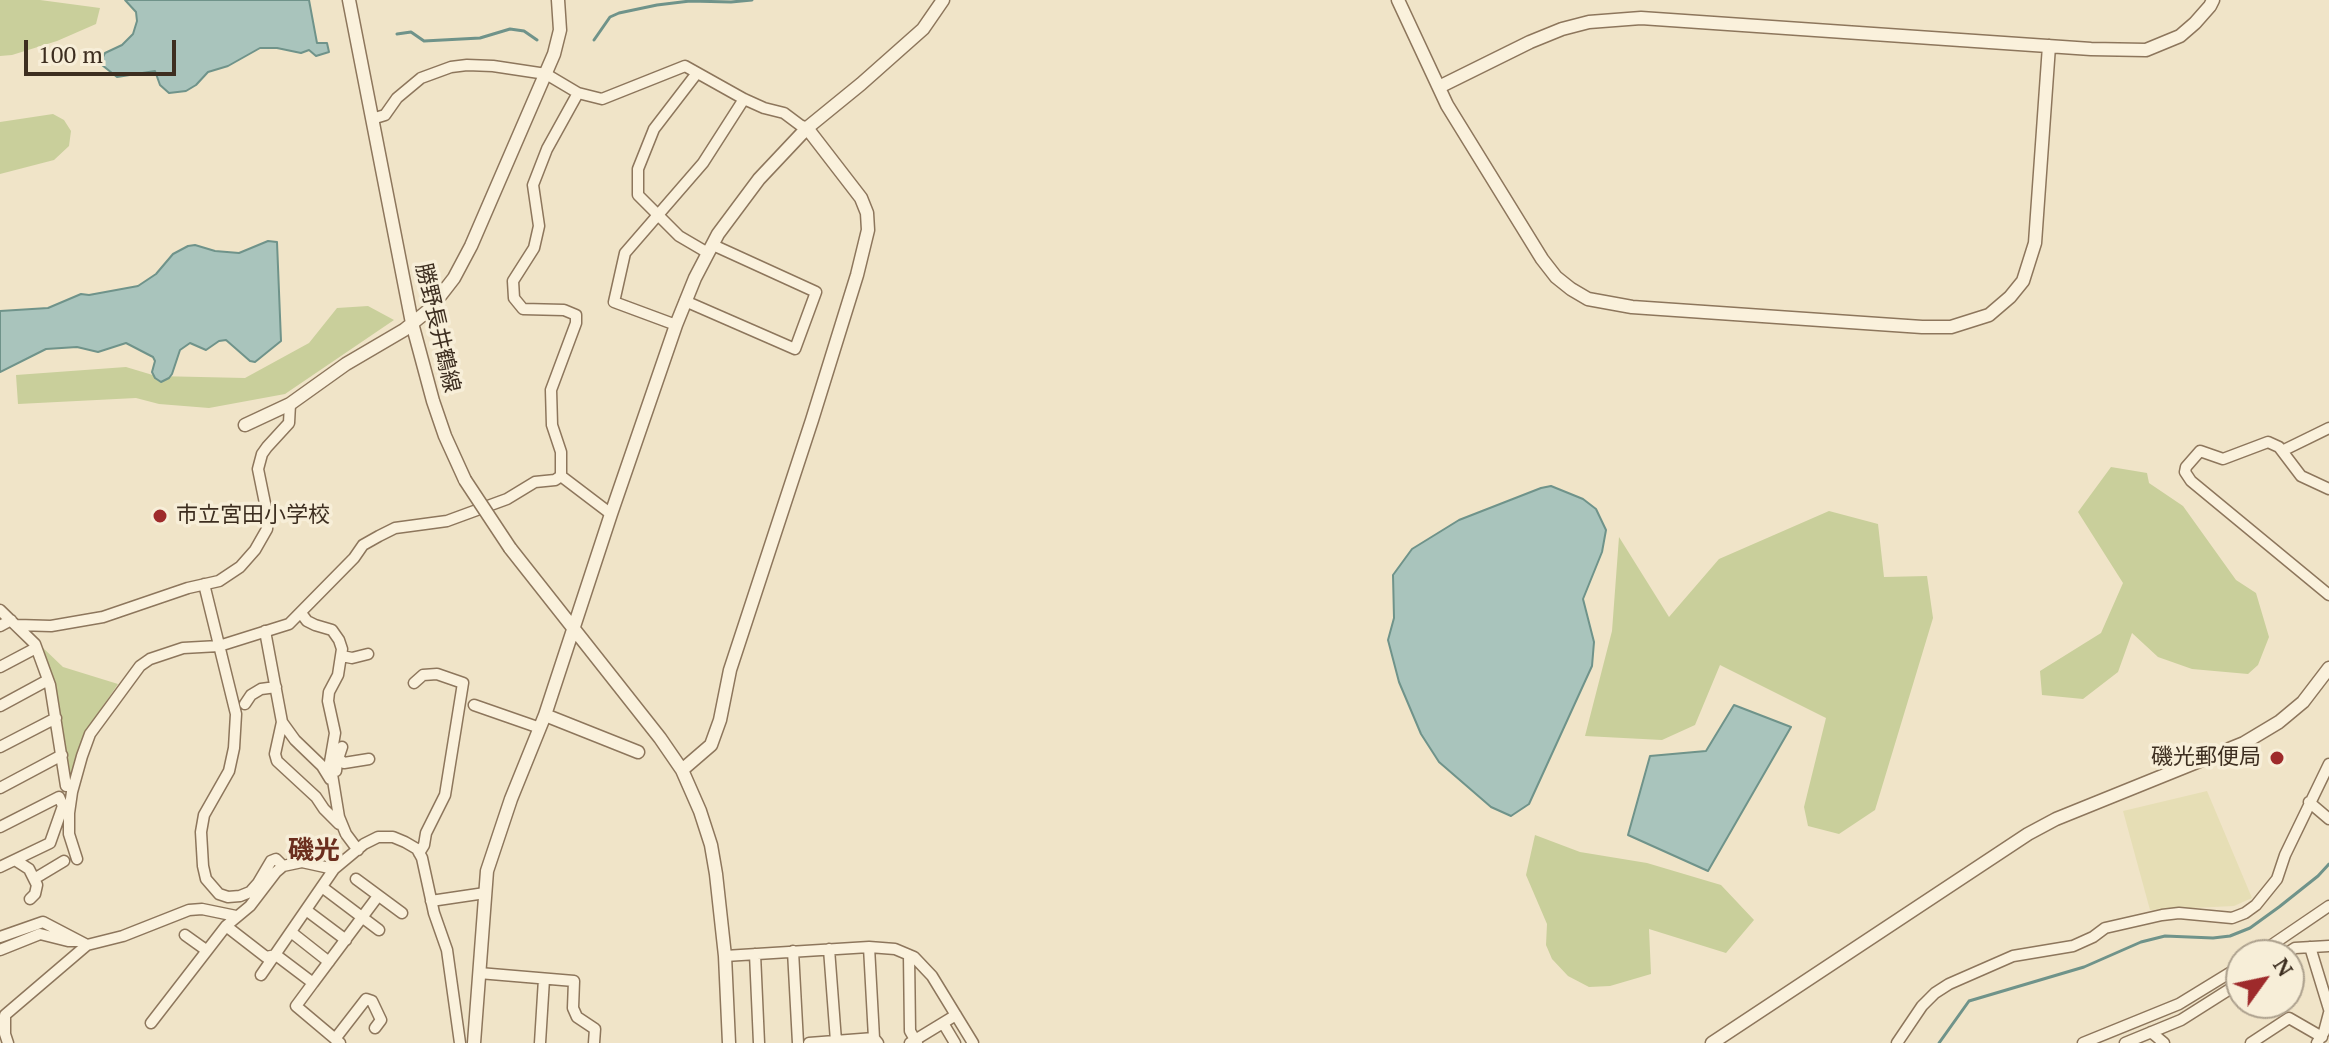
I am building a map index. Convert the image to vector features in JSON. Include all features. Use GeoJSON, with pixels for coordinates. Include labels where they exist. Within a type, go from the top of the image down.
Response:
{"type":"FeatureCollection","features":[{"type":"Feature","properties":{"kind":"street","name":"勝野長井鶴線"},"geometry":{"type":"LineString","coordinates":[[349,0],[412,323],[433,401],[465,480],[510,548],[682,770],[700,811],[716,874],[725,956],[729,1043]]}},
{"type":"Feature","properties":{"kind":"street"},"geometry":{"type":"LineString","coordinates":[[245,425],[290,404],[317,383],[412,323],[430,309],[454,278],[471,246],[554,54],[560,30],[558,0]]}},
{"type":"Feature","properties":{"kind":"street"},"geometry":{"type":"LineString","coordinates":[[474,1043],[487,871],[543,721],[685,301],[711,249],[759,179],[807,128],[923,29],[943,0]]}},
{"type":"Feature","properties":{"kind":"street"},"geometry":{"type":"LineString","coordinates":[[1398,0],[1447,105],[1542,259],[1556,277],[1588,299],[1632,307],[1922,327],[1951,327],[1989,315],[2023,281],[2035,243],[2049,46]]}},
{"type":"Feature","properties":{"kind":"street"},"geometry":{"type":"LineString","coordinates":[[1439,87],[1530,42],[1589,22],[1641,18],[2146,50],[2180,36],[2213,0]]}},
{"type":"Feature","properties":{"kind":"street"},"geometry":{"type":"LineString","coordinates":[[372,119],[385,115],[397,98],[421,78],[451,67],[493,66],[546,74],[578,93],[602,99],[685,66],[744,99],[784,113],[807,128],[861,198],[867,213],[868,230],[857,275],[730,670],[720,720],[711,745],[682,770]]}},
{"type":"Feature","properties":{"kind":"street"},"geometry":{"type":"LineString","coordinates":[[685,301],[795,349],[816,292],[679,236],[638,195],[638,169],[654,129],[697,73]]}},
{"type":"Feature","properties":{"kind":"street"},"geometry":{"type":"LineString","coordinates":[[561,476],[561,452],[552,425],[551,390],[576,323],[576,315],[564,310],[523,309],[514,298],[513,281],[534,248],[539,226],[533,185],[547,149],[578,93]]}},
{"type":"Feature","properties":{"kind":"street"},"geometry":{"type":"LineString","coordinates":[[676,325],[614,302],[625,253],[703,163],[744,99]]}},
{"type":"Feature","properties":{"kind":"street"},"geometry":{"type":"LineString","coordinates":[[0,626],[14,622],[51,626],[103,617],[219,581],[240,567],[267,529],[268,518],[258,469],[262,454],[289,423],[290,404]]}},
{"type":"Feature","properties":{"kind":"street"},"geometry":{"type":"LineString","coordinates":[[2282,451],[2329,428]]}},
{"type":"Feature","properties":{"kind":"street"},"geometry":{"type":"LineString","coordinates":[[2329,489],[2301,476],[2279,447],[2268,442],[2223,459],[2200,451],[2185,472],[2191,481],[2329,595]]}},
{"type":"Feature","properties":{"kind":"street"},"geometry":{"type":"LineString","coordinates":[[561,476],[611,514]]}},
{"type":"Feature","properties":{"kind":"street"},"geometry":{"type":"LineString","coordinates":[[77,859],[69,834],[69,813],[72,792],[90,734],[140,666],[150,659],[183,648],[219,646],[289,624],[363,545],[379,536],[395,528],[447,521],[507,499],[535,482],[547,482],[561,476]]}},
{"type":"Feature","properties":{"kind":"street"},"geometry":{"type":"LineString","coordinates":[[204,584],[236,714],[229,771],[204,815],[201,841],[206,879],[219,894],[240,896],[250,892],[258,883],[271,861],[276,859],[283,866]]}},
{"type":"Feature","properties":{"kind":"street"},"geometry":{"type":"LineString","coordinates":[[0,610],[32,638],[36,648],[48,680],[66,786]]}},
{"type":"Feature","properties":{"kind":"street"},"geometry":{"type":"LineString","coordinates":[[301,613],[307,621],[332,630],[339,640],[342,656],[328,701],[335,733],[330,762],[332,784],[343,828]]}},
{"type":"Feature","properties":{"kind":"street"},"geometry":{"type":"LineString","coordinates":[[265,631],[282,722],[275,754],[277,761],[316,797],[358,850]]}},
{"type":"Feature","properties":{"kind":"street"},"geometry":{"type":"LineString","coordinates":[[0,667],[36,648]]}},
{"type":"Feature","properties":{"kind":"street"},"geometry":{"type":"LineString","coordinates":[[342,656],[352,658],[368,654]]}},
{"type":"Feature","properties":{"kind":"street"},"geometry":{"type":"LineString","coordinates":[[1712,1043],[2028,834],[2056,819],[2244,743],[2279,722],[2303,702],[2329,668]]}},
{"type":"Feature","properties":{"kind":"street"},"geometry":{"type":"LineString","coordinates":[[414,683],[423,675],[437,674],[463,683],[445,795],[419,853]]}},
{"type":"Feature","properties":{"kind":"street"},"geometry":{"type":"LineString","coordinates":[[0,706],[48,680]]}},
{"type":"Feature","properties":{"kind":"street"},"geometry":{"type":"LineString","coordinates":[[245,704],[251,695],[261,689],[276,687]]}},
{"type":"Feature","properties":{"kind":"street"},"geometry":{"type":"LineString","coordinates":[[474,705],[543,721],[638,752]]}},
{"type":"Feature","properties":{"kind":"street"},"geometry":{"type":"LineString","coordinates":[[0,747],[56,718]]}},
{"type":"Feature","properties":{"kind":"street"},"geometry":{"type":"LineString","coordinates":[[282,722],[295,740],[322,766],[332,784]]}},
{"type":"Feature","properties":{"kind":"street"},"geometry":{"type":"LineString","coordinates":[[332,784],[340,753],[344,763],[369,759]]}},
{"type":"Feature","properties":{"kind":"street"},"geometry":{"type":"LineString","coordinates":[[0,788],[62,755]]}},
{"type":"Feature","properties":{"kind":"street"},"geometry":{"type":"LineString","coordinates":[[1897,1043],[1922,1006],[1935,993],[2013,956],[2073,946],[2105,928],[2150,917],[2179,913],[2232,918],[2245,913],[2256,905],[2277,879],[2285,855],[2329,764]]}},
{"type":"Feature","properties":{"kind":"street"},"geometry":{"type":"LineString","coordinates":[[0,827],[59,797],[63,806],[50,843],[0,867]]}},
{"type":"Feature","properties":{"kind":"street"},"geometry":{"type":"LineString","coordinates":[[2309,802],[2329,819]]}},
{"type":"Feature","properties":{"kind":"street"},"geometry":{"type":"LineString","coordinates":[[261,975],[334,869],[378,837],[393,837],[419,853],[447,950],[460,1043]]}},
{"type":"Feature","properties":{"kind":"street"},"geometry":{"type":"LineString","coordinates":[[15,860],[29,869],[37,885],[30,899]]}},
{"type":"Feature","properties":{"kind":"street"},"geometry":{"type":"LineString","coordinates":[[34,879],[64,861]]}},
{"type":"Feature","properties":{"kind":"street"},"geometry":{"type":"LineString","coordinates":[[151,1023],[226,926],[250,906],[283,866],[302,862],[334,869]]}},
{"type":"Feature","properties":{"kind":"street"},"geometry":{"type":"LineString","coordinates":[[356,879],[402,913]]}},
{"type":"Feature","properties":{"kind":"street"},"geometry":{"type":"LineString","coordinates":[[322,887],[379,930]]}},
{"type":"Feature","properties":{"kind":"street"},"geometry":{"type":"LineString","coordinates":[[431,901],[485,893]]}},
{"type":"Feature","properties":{"kind":"street"},"geometry":{"type":"LineString","coordinates":[[375,1028],[381,1020],[372,1001],[366,999],[338,1041],[296,1006],[378,896]]}},
{"type":"Feature","properties":{"kind":"street"},"geometry":{"type":"LineString","coordinates":[[2281,939],[2329,906]]}},
{"type":"Feature","properties":{"kind":"street"},"geometry":{"type":"LineString","coordinates":[[0,950],[40,934],[83,943],[123,936],[189,910],[202,909],[236,916]]}},
{"type":"Feature","properties":{"kind":"street"},"geometry":{"type":"LineString","coordinates":[[306,910],[346,940]]}},
{"type":"Feature","properties":{"kind":"street"},"geometry":{"type":"LineString","coordinates":[[0,937],[43,922],[83,943]]}},
{"type":"Feature","properties":{"kind":"street"},"geometry":{"type":"LineString","coordinates":[[226,926],[266,957],[276,955],[313,983]]}},
{"type":"Feature","properties":{"kind":"street"},"geometry":{"type":"LineString","coordinates":[[291,932],[329,962]]}},
{"type":"Feature","properties":{"kind":"street"},"geometry":{"type":"LineString","coordinates":[[185,935],[206,950]]}},
{"type":"Feature","properties":{"kind":"street"},"geometry":{"type":"LineString","coordinates":[[8,1043],[5,1015],[83,943]]}},
{"type":"Feature","properties":{"kind":"street"},"geometry":{"type":"LineString","coordinates":[[2305,947],[2329,946]]}},
{"type":"Feature","properties":{"kind":"street"},"geometry":{"type":"LineString","coordinates":[[725,956],[869,947],[895,949],[914,957],[932,976],[973,1043]]}},
{"type":"Feature","properties":{"kind":"street"},"geometry":{"type":"LineString","coordinates":[[809,1043],[876,1040],[869,947]]}},
{"type":"Feature","properties":{"kind":"street"},"geometry":{"type":"LineString","coordinates":[[2251,1043],[2289,1018],[2319,1040],[2329,1011],[2310,947]]}},
{"type":"Feature","properties":{"kind":"street"},"geometry":{"type":"LineString","coordinates":[[829,949],[836,1041]]}},
{"type":"Feature","properties":{"kind":"street"},"geometry":{"type":"LineString","coordinates":[[793,951],[798,1043]]}},
{"type":"Feature","properties":{"kind":"street"},"geometry":{"type":"LineString","coordinates":[[755,954],[759,1043]]}},
{"type":"Feature","properties":{"kind":"street"},"geometry":{"type":"LineString","coordinates":[[909,955],[910,1031],[914,1042],[956,1015]]}},
{"type":"Feature","properties":{"kind":"street"},"geometry":{"type":"LineString","coordinates":[[479,973],[574,981],[573,1008],[577,1017],[595,1029],[594,1043]]}},
{"type":"Feature","properties":{"kind":"street"},"geometry":{"type":"LineString","coordinates":[[2083,1043],[2179,1004],[2225,976]]}},
{"type":"Feature","properties":{"kind":"street"},"geometry":{"type":"LineString","coordinates":[[540,1043],[544,979]]}},
{"type":"Feature","properties":{"kind":"street"},"geometry":{"type":"LineString","coordinates":[[2125,1043],[2181,1020],[2225,992]]}},
{"type":"Feature","properties":{"kind":"street"},"geometry":{"type":"LineString","coordinates":[[943,1023],[955,1043]]}},
{"type":"Feature","properties":{"kind":"street"},"geometry":{"type":"LineString","coordinates":[[2151,1032],[2164,1043]]}},
{"type":"Feature","properties":{"kind":"shaded area"},"geometry":{"type":"Polygon","coordinates":[[[2207,791],[2252,898],[2234,906],[2150,910],[2123,811],[2207,791]]]}},
{"type":"Feature","properties":{"kind":"green space"},"geometry":{"type":"Polygon","coordinates":[[[0,0],[40,0],[100,8],[96,24],[57,41],[0,56],[0,0]]]}},
{"type":"Feature","properties":{"kind":"green space"},"geometry":{"type":"Polygon","coordinates":[[[53,114],[64,120],[71,131],[69,146],[54,160],[0,174],[0,122],[53,114]]]}},
{"type":"Feature","properties":{"kind":"green space"},"geometry":{"type":"Polygon","coordinates":[[[368,306],[394,320],[285,394],[209,408],[159,404],[136,398],[18,404],[16,375],[126,367],[156,376],[245,378],[309,343],[337,308],[368,306]]]}},
{"type":"Feature","properties":{"kind":"green space"},"geometry":{"type":"Polygon","coordinates":[[[2111,467],[2147,473],[2149,483],[2183,506],[2236,580],[2256,593],[2269,637],[2258,665],[2248,674],[2192,669],[2158,657],[2132,633],[2118,672],[2083,699],[2042,695],[2040,671],[2101,633],[2123,583],[2078,512],[2111,467]]]}},
{"type":"Feature","properties":{"kind":"green space"},"geometry":{"type":"Polygon","coordinates":[[[1829,511],[1878,524],[1884,577],[1927,576],[1933,618],[1875,810],[1839,834],[1808,826],[1804,807],[1826,718],[1720,665],[1695,725],[1662,740],[1585,736],[1612,631],[1619,537],[1669,617],[1719,559],[1829,511]]]}},
{"type":"Feature","properties":{"kind":"green space"},"geometry":{"type":"Polygon","coordinates":[[[41,646],[63,667],[118,684],[84,734],[69,782],[55,687],[41,646]]]}},
{"type":"Feature","properties":{"kind":"green space"},"geometry":{"type":"Polygon","coordinates":[[[1535,835],[1580,852],[1647,863],[1721,885],[1754,920],[1726,953],[1649,929],[1651,974],[1610,986],[1589,987],[1568,976],[1552,959],[1546,945],[1547,924],[1526,875],[1535,835]]]}},
{"type":"Feature","properties":{"kind":"water"},"geometry":{"type":"Polygon","coordinates":[[[125,0],[309,0],[317,43],[327,43],[329,52],[316,56],[309,50],[301,53],[260,48],[228,66],[208,72],[186,91],[169,93],[160,85],[155,71],[117,77],[102,65],[105,53],[122,45],[133,34],[136,12],[125,0]]]}},
{"type":"Feature","properties":{"kind":"water"},"geometry":{"type":"Polygon","coordinates":[[[268,241],[277,242],[281,341],[255,362],[226,340],[206,350],[190,343],[180,350],[172,374],[161,382],[152,372],[153,357],[126,343],[98,352],[77,347],[46,349],[0,372],[0,311],[48,308],[81,294],[138,286],[156,274],[173,254],[188,246],[239,253],[268,241]]]}},
{"type":"Feature","properties":{"kind":"water"},"geometry":{"type":"Polygon","coordinates":[[[1551,486],[1583,499],[1596,509],[1606,530],[1602,552],[1583,599],[1594,642],[1592,666],[1529,804],[1511,816],[1491,807],[1439,762],[1421,734],[1399,682],[1388,640],[1394,618],[1393,575],[1412,549],[1459,520],[1551,486]]]}},
{"type":"Feature","properties":{"kind":"water"},"geometry":{"type":"Polygon","coordinates":[[[1734,705],[1791,727],[1708,871],[1628,835],[1650,756],[1706,751],[1734,705]]]}},
{"type":"Feature","properties":{"kind":"waterway"},"geometry":{"type":"LineString","coordinates":[[594,40],[610,17],[619,13],[690,1],[752,0]]}},
{"type":"Feature","properties":{"kind":"waterway"},"geometry":{"type":"LineString","coordinates":[[397,34],[411,32],[424,41],[480,38],[510,29],[524,31],[537,40]]}},
{"type":"Feature","properties":{"kind":"waterway"},"geometry":{"type":"LineString","coordinates":[[1939,1043],[1969,1001],[2084,967],[2141,942],[2165,936],[2230,936],[2250,928],[2279,907],[2329,864]]}},
{"type":"Feature","properties":{"kind":"place","name":"市立宮田小学校"},"geometry":{"type":"Point","coordinates":[160,516]}},
{"type":"Feature","properties":{"kind":"place","name":"磯光郵便局"},"geometry":{"type":"Point","coordinates":[2277,758]}},
{"type":"Feature","properties":{"kind":"district","name":"磯光"},"geometry":{"type":"Point","coordinates":[314,852]}}]}
